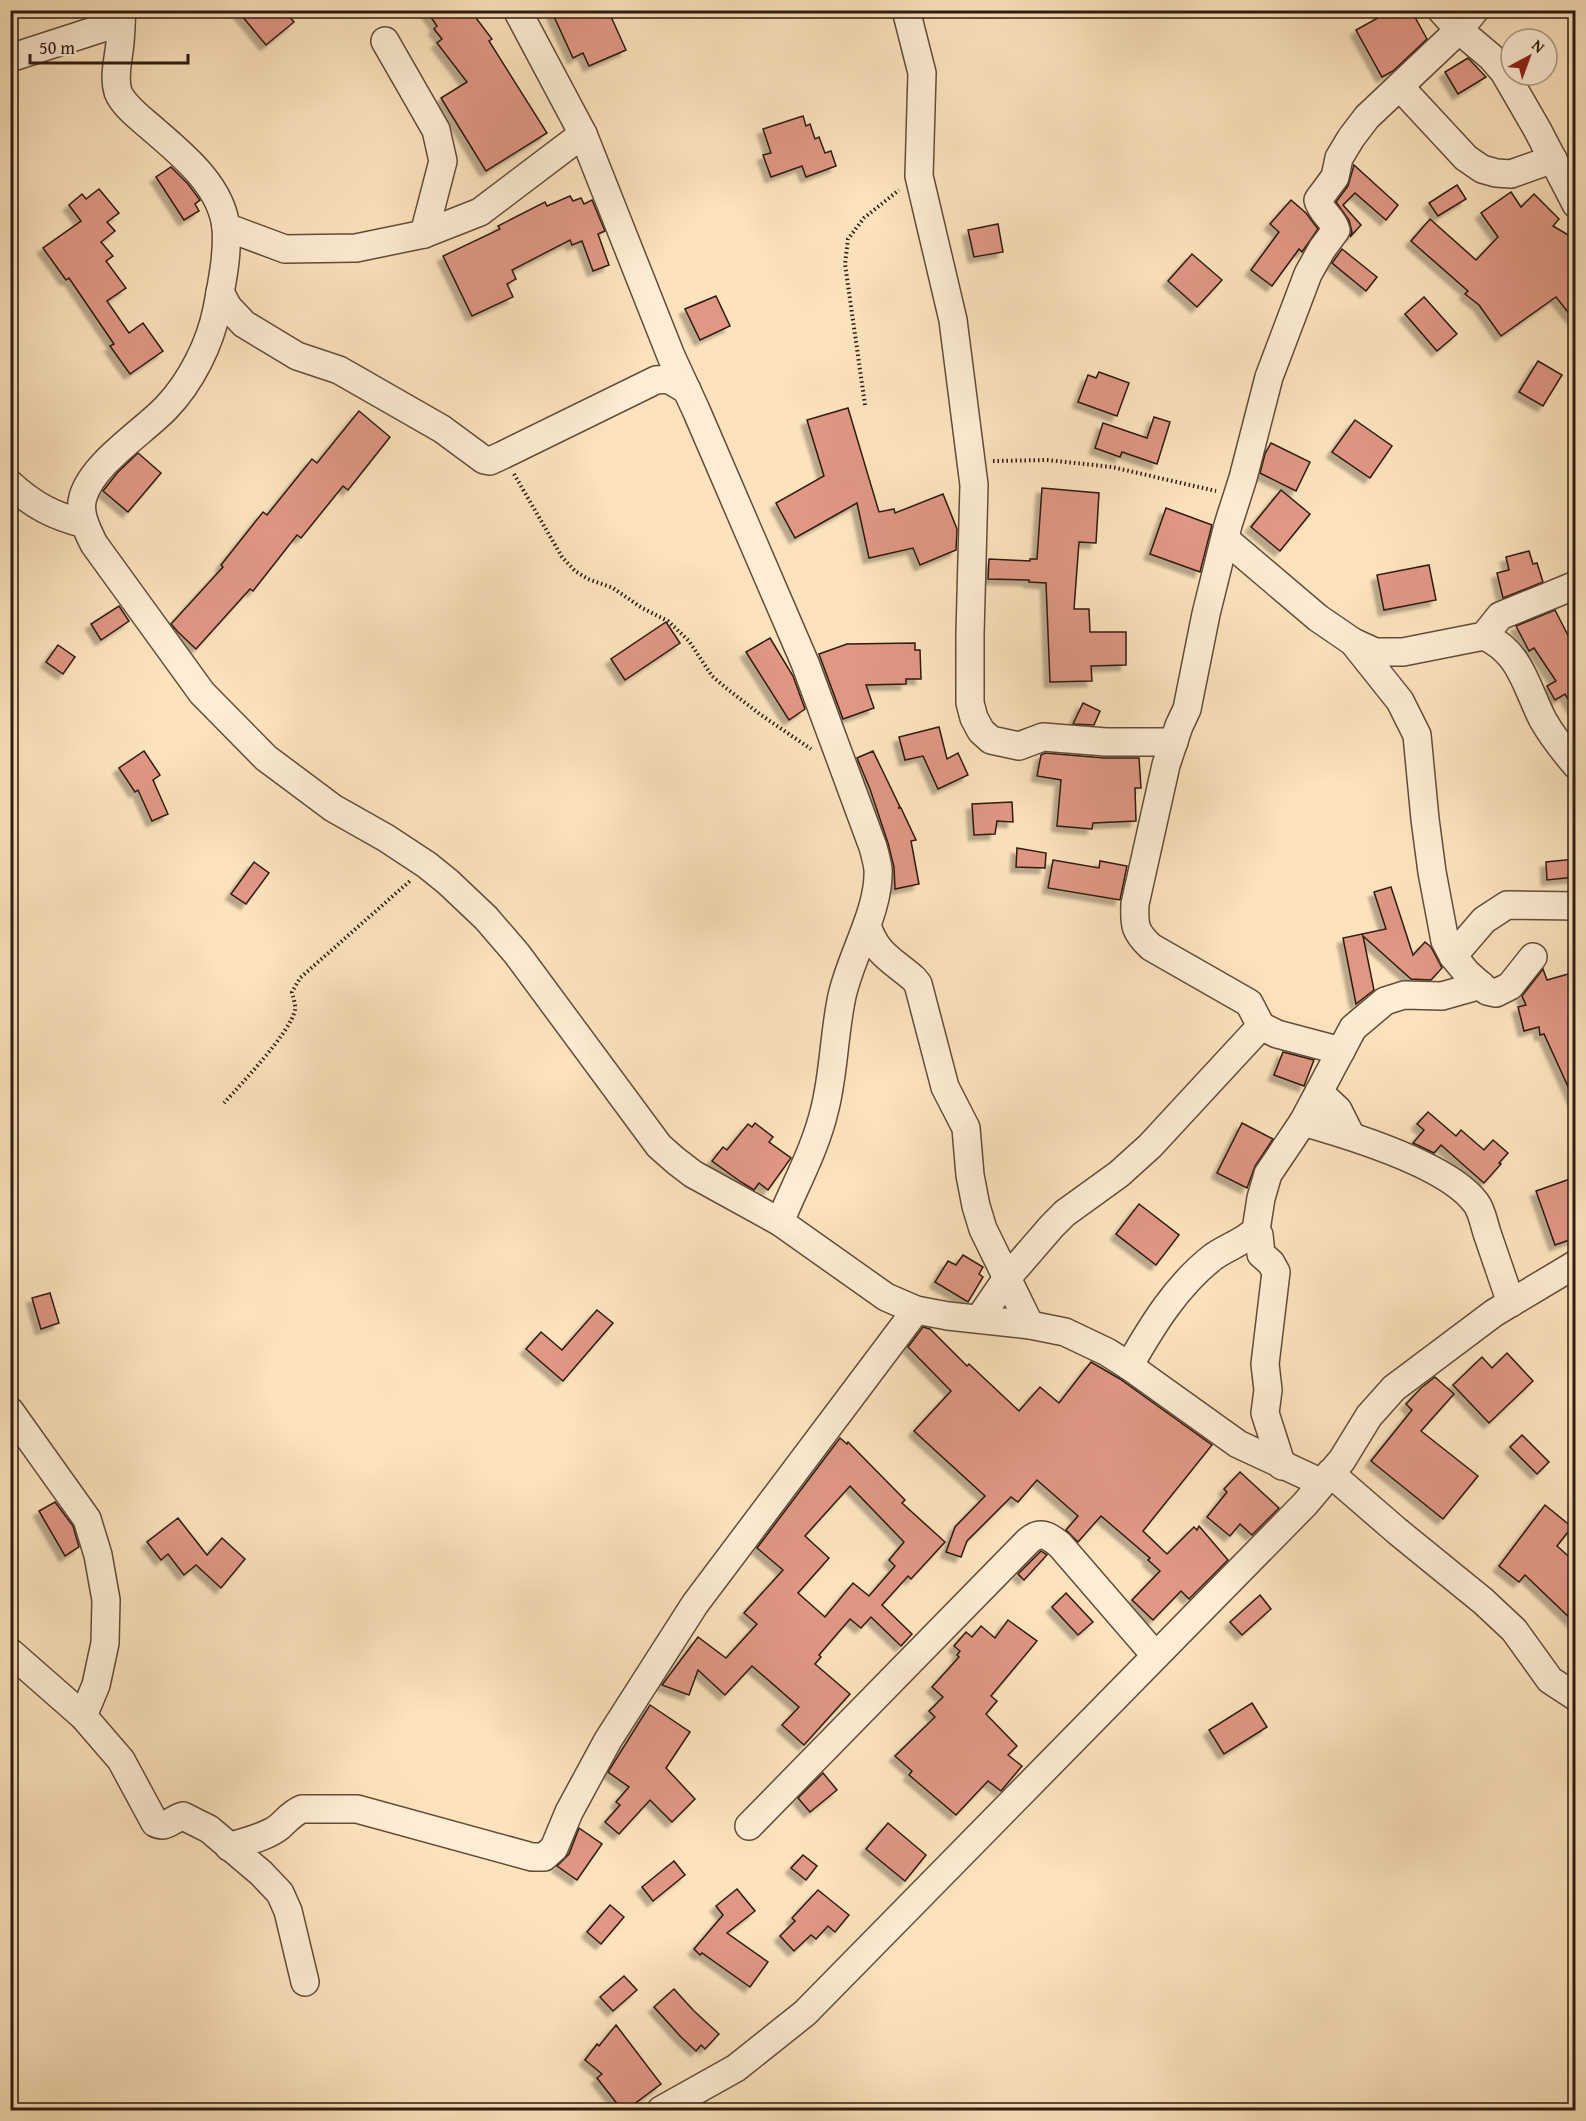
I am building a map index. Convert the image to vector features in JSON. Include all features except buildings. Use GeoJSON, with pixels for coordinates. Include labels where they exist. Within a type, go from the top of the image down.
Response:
{"type":"FeatureCollection","features":[{"type":"Feature","properties":{"kind":"street"},"geometry":{"type":"LineString","coordinates":[[518,10],[583,134],[671,356],[805,663],[873,847],[878,869],[876,892],[867,925],[852,962],[842,997],[826,1107],[818,1132],[780,1222]]}},
{"type":"Feature","properties":{"kind":"street"},"geometry":{"type":"LineString","coordinates":[[906,10],[922,73],[919,176],[953,320],[974,485],[970,703],[974,718],[981,731],[991,740],[1019,746],[1043,736],[1149,743],[1174,742]]}},
{"type":"Feature","properties":{"kind":"street"},"geometry":{"type":"LineString","coordinates":[[10,58],[121,16],[116,80],[118,93],[130,108],[180,153],[205,180],[219,205],[226,227],[223,279],[214,323],[185,386],[165,409],[110,459],[93,478],[83,496],[81,508],[94,544],[202,693],[266,758],[333,807],[386,837],[427,865],[486,918],[517,954],[659,1146],[693,1174],[780,1222],[878,1292],[916,1310],[1030,1325],[1065,1332],[1107,1352],[1238,1444],[1282,1466],[1326,1478],[1397,1531],[1483,1601],[1514,1630],[1550,1680],[1575,1697]]}},
{"type":"Feature","properties":{"kind":"street"},"geometry":{"type":"LineString","coordinates":[[1341,1052],[1276,1034],[1261,1026],[1249,1003],[1151,947],[1140,936],[1134,923],[1135,904],[1166,765],[1187,708],[1206,614],[1269,376],[1308,274],[1336,230],[1334,223],[1326,217],[1320,207],[1318,200],[1335,177],[1339,158],[1367,117],[1400,87],[1458,17],[1504,72],[1553,159],[1575,204]]}},
{"type":"Feature","properties":{"kind":"street"},"geometry":{"type":"LineString","coordinates":[[386,42],[436,130],[442,161],[424,234]]}},
{"type":"Feature","properties":{"kind":"street"},"geometry":{"type":"LineString","coordinates":[[1400,87],[1453,146],[1482,169],[1511,174],[1553,159]]}},
{"type":"Feature","properties":{"kind":"street"},"geometry":{"type":"LineString","coordinates":[[226,227],[285,249],[356,248],[424,234],[480,212],[583,134]]}},
{"type":"Feature","properties":{"kind":"street"},"geometry":{"type":"LineString","coordinates":[[220,292],[237,318],[297,356],[339,370],[442,429],[480,459],[490,460],[503,455],[656,380],[669,379],[687,390]]}},
{"type":"Feature","properties":{"kind":"street"},"geometry":{"type":"LineString","coordinates":[[10,484],[43,509],[58,517],[85,524]]}},
{"type":"Feature","properties":{"kind":"street"},"geometry":{"type":"LineString","coordinates":[[1225,538],[1318,618],[1353,642],[1375,652],[1403,652],[1484,636],[1498,642],[1508,650],[1544,721],[1575,765]]}},
{"type":"Feature","properties":{"kind":"street"},"geometry":{"type":"LineString","coordinates":[[1484,636],[1500,616],[1575,585]]}},
{"type":"Feature","properties":{"kind":"street"},"geometry":{"type":"LineString","coordinates":[[1353,642],[1400,701],[1417,735],[1432,872],[1445,940],[1453,956],[1467,973],[1487,991],[1496,993],[1510,986],[1533,957]]}},
{"type":"Feature","properties":{"kind":"street"},"geometry":{"type":"LineString","coordinates":[[1453,956],[1484,920],[1507,905],[1575,906]]}},
{"type":"Feature","properties":{"kind":"street"},"geometry":{"type":"LineString","coordinates":[[867,925],[872,941],[878,949],[918,984],[945,1087],[966,1128],[970,1176],[983,1229],[1030,1325]]}},
{"type":"Feature","properties":{"kind":"street"},"geometry":{"type":"LineString","coordinates":[[1282,1466],[1265,1413],[1268,1390],[1265,1364],[1276,1272],[1259,1251],[1259,1234],[1256,1230],[1261,1198],[1268,1174],[1303,1122],[1353,1028],[1385,1001],[1404,995],[1442,996],[1481,985]]}},
{"type":"Feature","properties":{"kind":"street"},"geometry":{"type":"LineString","coordinates":[[979,1319],[1007,1278],[1065,1214],[1119,1174],[1150,1146],[1261,1026]]}},
{"type":"Feature","properties":{"kind":"street"},"geometry":{"type":"LineString","coordinates":[[1319,1092],[1338,1110],[1351,1136]]}},
{"type":"Feature","properties":{"kind":"street"},"geometry":{"type":"LineString","coordinates":[[1303,1122],[1395,1152],[1437,1173],[1466,1191],[1478,1205],[1511,1303]]}},
{"type":"Feature","properties":{"kind":"street"},"geometry":{"type":"LineString","coordinates":[[1128,1366],[1158,1315],[1179,1291],[1214,1257],[1256,1230]]}},
{"type":"Feature","properties":{"kind":"street"},"geometry":{"type":"LineString","coordinates":[[661,2110],[736,2068],[805,2013],[1305,1504],[1342,1460],[1369,1416],[1394,1388],[1494,1313],[1575,1264]]}},
{"type":"Feature","properties":{"kind":"street"},"geometry":{"type":"LineString","coordinates":[[229,1847],[266,1835],[302,1809],[357,1809],[532,1857],[544,1857],[554,1848],[569,1812],[608,1740],[695,1604],[916,1310]]}},
{"type":"Feature","properties":{"kind":"street"},"geometry":{"type":"LineString","coordinates":[[10,1411],[87,1520],[98,1555],[106,1600],[105,1643],[96,1685],[83,1716]]}},
{"type":"Feature","properties":{"kind":"street"},"geometry":{"type":"LineString","coordinates":[[749,1826],[1034,1536],[1044,1534],[1060,1545],[1155,1655]]}},
{"type":"Feature","properties":{"kind":"street"},"geometry":{"type":"LineString","coordinates":[[10,1652],[83,1716],[122,1760],[155,1823],[160,1826],[168,1825],[183,1816],[209,1829],[261,1873],[280,1893],[288,1911],[305,1982]]}},
{"type":"Feature","properties":{"kind":"path"},"geometry":{"type":"LineString","coordinates":[[865,405],[845,264],[848,239],[864,218],[887,198],[919,176]]}},
{"type":"Feature","properties":{"kind":"path"},"geometry":{"type":"LineString","coordinates":[[503,455],[562,557],[575,571],[588,579],[613,588],[642,608],[668,621],[689,641],[712,676],[726,688],[761,716],[846,772]]}},
{"type":"Feature","properties":{"kind":"path"},"geometry":{"type":"LineString","coordinates":[[971,461],[1047,460],[1112,467],[1237,496]]}},
{"type":"Feature","properties":{"kind":"path"},"geometry":{"type":"LineString","coordinates":[[224,1103],[273,1047],[291,1020],[296,1008],[292,992],[300,978],[318,965],[427,865]]}}]}
